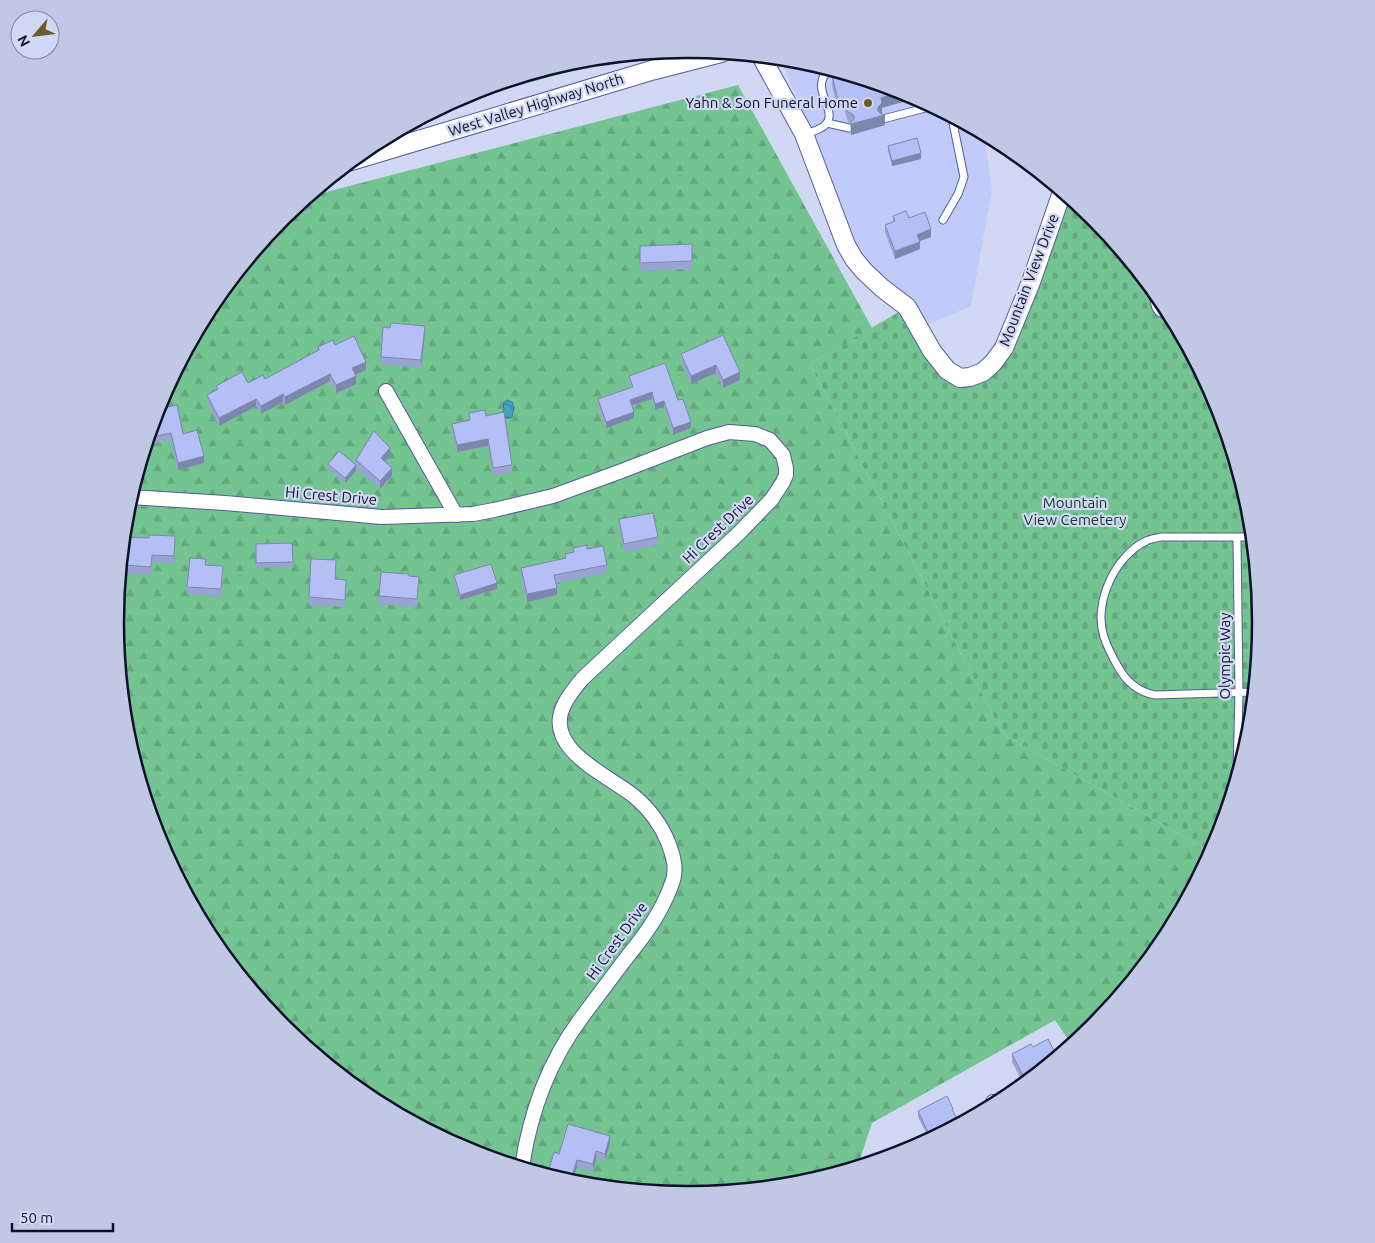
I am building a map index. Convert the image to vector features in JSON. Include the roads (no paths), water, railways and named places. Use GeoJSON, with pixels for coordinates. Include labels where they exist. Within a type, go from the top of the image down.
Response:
{"type":"FeatureCollection","features":[{"type":"Feature","properties":{"kind":"main road","name":"West Valley Highway North"},"geometry":{"type":"LineString","coordinates":[[372,154],[653,70],[699,58]]}},
{"type":"Feature","properties":{"kind":"street","name":"Mountain View Drive"},"geometry":{"type":"LineString","coordinates":[[765,63],[804,134],[846,245],[854,259],[876,283],[907,308],[932,351],[947,370],[960,378],[970,377],[983,372],[993,363],[1004,348],[1031,282],[1060,198]]}},
{"type":"Feature","properties":{"kind":"street"},"geometry":{"type":"LineString","coordinates":[[386,391],[456,515]]}},
{"type":"Feature","properties":{"kind":"street","name":"Hi Crest Drive"},"geometry":{"type":"LineString","coordinates":[[137,497],[382,517],[473,514],[553,496],[707,438],[729,432],[745,432],[765,436],[775,444],[783,455],[786,475],[772,499],[732,540],[582,679],[570,693],[562,708],[560,727],[565,741],[589,765],[634,796],[646,808],[664,832],[674,862],[674,875],[657,916],[580,1019],[553,1064],[534,1110],[523,1161]]}},
{"type":"Feature","properties":{"kind":"lane"},"geometry":{"type":"LineString","coordinates":[[804,134],[822,127],[830,117],[820,86],[821,78],[824,75]]}},
{"type":"Feature","properties":{"kind":"lane"},"geometry":{"type":"LineString","coordinates":[[883,118],[922,109]]}},
{"type":"Feature","properties":{"kind":"lane"},"geometry":{"type":"LineString","coordinates":[[827,123],[849,128]]}},
{"type":"Feature","properties":{"kind":"lane"},"geometry":{"type":"LineString","coordinates":[[943,220],[958,194],[964,178],[953,124]]}},
{"type":"Feature","properties":{"kind":"lane"},"geometry":{"type":"LineString","coordinates":[[1245,537],[1160,537],[1138,545],[1120,563],[1106,589],[1101,622],[1104,636],[1119,669],[1135,688],[1155,695],[1247,692]]}},
{"type":"Feature","properties":{"kind":"lane","name":"Olympic Way"},"geometry":{"type":"LineString","coordinates":[[1237,538],[1238,742]]}},
{"type":"Feature","properties":{"kind":"water"},"geometry":{"type":"Polygon","coordinates":[[[507,400],[512,402],[514,408],[512,417],[504,418],[502,413],[504,409],[503,403],[507,400]]]}},
{"type":"Feature","properties":{"kind":"place","name":"Yahn & Son Funeral Home"},"geometry":{"type":"Point","coordinates":[868,103]}},
{"type":"Feature","properties":{"kind":"park label","name":"Mountain View Cemetery"},"geometry":{"type":"Point","coordinates":[1075,512]}}]}
